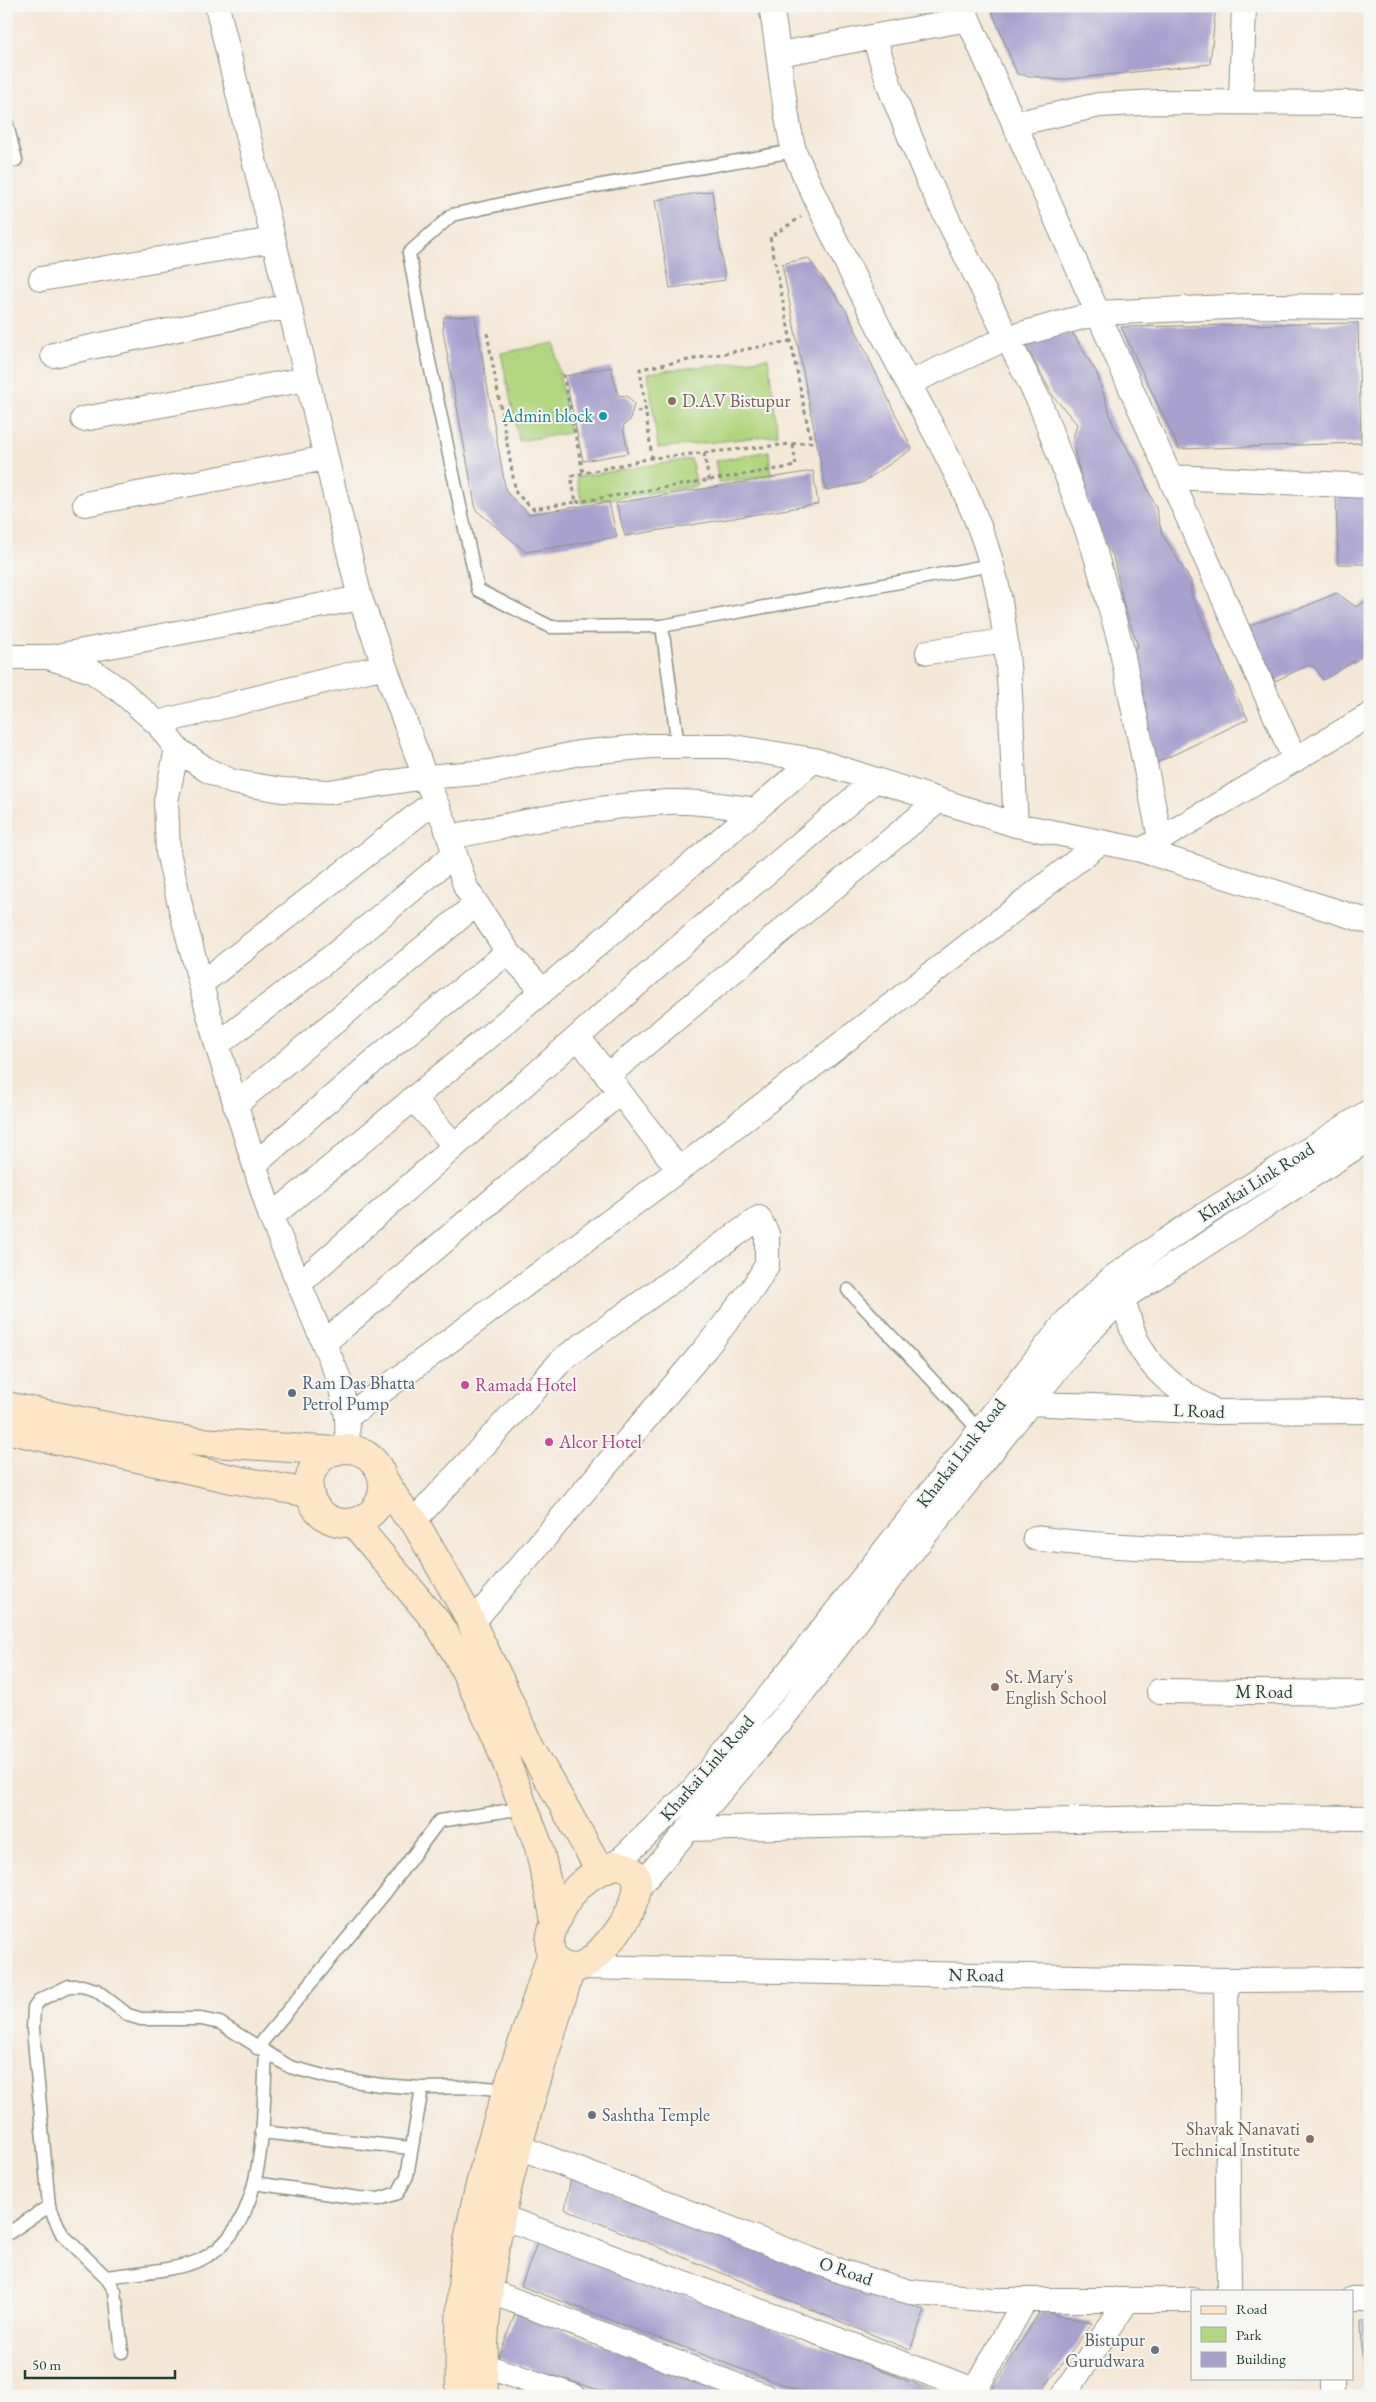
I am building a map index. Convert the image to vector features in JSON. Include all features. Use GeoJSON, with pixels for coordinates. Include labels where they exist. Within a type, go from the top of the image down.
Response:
{"type":"FeatureCollection","features":[{"type":"Feature","properties":{"kind":"main road"},"geometry":{"type":"LineString","coordinates":[[6,1406],[160,1437],[200,1442],[342,1450],[363,1454],[375,1463],[405,1513],[414,1521],[472,1623],[528,1743],[608,1868]]}},
{"type":"Feature","properties":{"kind":"main road"},"geometry":{"type":"LineString","coordinates":[[6,1429],[237,1480],[309,1493]]}},
{"type":"Feature","properties":{"kind":"main road"},"geometry":{"type":"LineString","coordinates":[[342,1450],[323,1457],[314,1467],[309,1480],[309,1493],[315,1507],[325,1517],[339,1523],[354,1522],[371,1513],[382,1496],[382,1477]]}},
{"type":"Feature","properties":{"kind":"main road"},"geometry":{"type":"LineString","coordinates":[[354,1522],[437,1622],[458,1656],[497,1738],[539,1848],[555,1920]]}},
{"type":"Feature","properties":{"kind":"main road"},"geometry":{"type":"LineString","coordinates":[[460,2396],[459,2348],[464,2267],[482,2176],[508,2090],[568,1963],[596,1955],[616,1932],[631,1908],[638,1888],[638,1879],[633,1870],[626,1866],[608,1868],[581,1884],[566,1900],[555,1920],[550,1938],[568,1963]]}},
{"type":"Feature","properties":{"kind":"main road"},"geometry":{"type":"LineString","coordinates":[[484,2396],[486,2311],[502,2217],[568,1963]]}},
{"type":"Feature","properties":{"kind":"street"},"geometry":{"type":"LineString","coordinates":[[217,6],[360,598],[425,777],[452,845],[466,888],[508,952],[543,991]]}},
{"type":"Feature","properties":{"kind":"street"},"geometry":{"type":"LineString","coordinates":[[771,6],[794,151],[849,270],[950,459],[975,517],[996,581],[1006,641],[1016,825]]}},
{"type":"Feature","properties":{"kind":"street"},"geometry":{"type":"LineString","coordinates":[[1241,102],[1244,6]]}},
{"type":"Feature","properties":{"kind":"street"},"geometry":{"type":"LineString","coordinates":[[780,54],[874,37],[966,12],[1295,760]]}},
{"type":"Feature","properties":{"kind":"street"},"geometry":{"type":"LineString","coordinates":[[874,37],[892,93],[927,178],[1040,403],[1094,550],[1120,642],[1151,844]]}},
{"type":"Feature","properties":{"kind":"street"},"geometry":{"type":"LineString","coordinates":[[1014,124],[1099,105],[1159,102],[1370,103]]}},
{"type":"Feature","properties":{"kind":"street"},"geometry":{"type":"LineString","coordinates":[[41,279],[273,240]]}},
{"type":"Feature","properties":{"kind":"street"},"geometry":{"type":"LineString","coordinates":[[53,355],[289,306]]}},
{"type":"Feature","properties":{"kind":"street"},"geometry":{"type":"LineString","coordinates":[[909,382],[1007,338],[1098,313],[1250,306],[1370,307]]}},
{"type":"Feature","properties":{"kind":"street"},"geometry":{"type":"LineString","coordinates":[[83,419],[307,379]]}},
{"type":"Feature","properties":{"kind":"street"},"geometry":{"type":"LineString","coordinates":[[85,504],[326,458]]}},
{"type":"Feature","properties":{"kind":"street"},"geometry":{"type":"LineString","coordinates":[[1170,477],[1370,486]]}},
{"type":"Feature","properties":{"kind":"street"},"geometry":{"type":"LineString","coordinates":[[6,658],[48,658],[360,598]]}},
{"type":"Feature","properties":{"kind":"street"},"geometry":{"type":"LineString","coordinates":[[928,652],[1006,641]]}},
{"type":"Feature","properties":{"kind":"street"},"geometry":{"type":"LineString","coordinates":[[48,658],[92,671],[121,691],[157,723],[177,749],[207,770],[233,782],[282,790],[328,792],[425,777],[490,772],[579,752],[651,746],[727,746],[814,760],[874,781],[1016,825],[1100,842],[1151,844],[1370,922]]}},
{"type":"Feature","properties":{"kind":"street"},"geometry":{"type":"LineString","coordinates":[[157,723],[384,666]]}},
{"type":"Feature","properties":{"kind":"street"},"geometry":{"type":"LineString","coordinates":[[1151,844],[1370,715]]}},
{"type":"Feature","properties":{"kind":"street"},"geometry":{"type":"LineString","coordinates":[[177,749],[166,801],[168,852],[217,1045],[271,1216],[325,1342],[339,1380],[347,1417],[342,1450]]}},
{"type":"Feature","properties":{"kind":"street"},"geometry":{"type":"LineString","coordinates":[[271,1216],[543,991],[814,760]]}},
{"type":"Feature","properties":{"kind":"street"},"geometry":{"type":"LineString","coordinates":[[299,1284],[578,1037],[874,781]]}},
{"type":"Feature","properties":{"kind":"street"},"geometry":{"type":"LineString","coordinates":[[202,983],[435,800]]}},
{"type":"Feature","properties":{"kind":"street"},"geometry":{"type":"LineString","coordinates":[[325,1342],[614,1084],[938,801]]}},
{"type":"Feature","properties":{"kind":"street"},"geometry":{"type":"LineString","coordinates":[[217,1045],[334,955],[452,845],[555,817],[642,805],[670,802],[720,805],[756,810]]}},
{"type":"Feature","properties":{"kind":"street"},"geometry":{"type":"LineString","coordinates":[[347,1417],[679,1170],[1100,842]]}},
{"type":"Feature","properties":{"kind":"street"},"geometry":{"type":"LineString","coordinates":[[236,1105],[476,904]]}},
{"type":"Feature","properties":{"kind":"street"},"geometry":{"type":"LineString","coordinates":[[255,1164],[382,1054],[508,952]]}},
{"type":"Feature","properties":{"kind":"street"},"geometry":{"type":"LineString","coordinates":[[578,1037],[679,1170]]}},
{"type":"Feature","properties":{"kind":"street"},"geometry":{"type":"LineString","coordinates":[[413,1098],[455,1146]]}},
{"type":"Feature","properties":{"kind":"street","name":"Kharkai Link Road"},"geometry":{"type":"LineString","coordinates":[[608,1868],[691,1792],[704,1777],[1068,1319],[1113,1277],[1193,1222],[1370,1111]]}},
{"type":"Feature","properties":{"kind":"street"},"geometry":{"type":"LineString","coordinates":[[638,1888],[780,1722],[1078,1343],[1123,1298],[1370,1138]]}},
{"type":"Feature","properties":{"kind":"street"},"geometry":{"type":"LineString","coordinates":[[414,1521],[562,1359],[759,1218],[767,1234],[767,1264],[753,1288],[705,1349],[472,1623]]}},
{"type":"Feature","properties":{"kind":"street"},"geometry":{"type":"LineString","coordinates":[[1123,1298],[1136,1339],[1156,1368],[1179,1391],[1217,1412]]}},
{"type":"Feature","properties":{"kind":"street","name":"L Road"},"geometry":{"type":"LineString","coordinates":[[1029,1403],[1217,1412],[1370,1411]]}},
{"type":"Feature","properties":{"kind":"street"},"geometry":{"type":"LineString","coordinates":[[1035,1538],[1084,1544],[1167,1548],[1370,1548]]}},
{"type":"Feature","properties":{"kind":"street","name":"M Road"},"geometry":{"type":"LineString","coordinates":[[1159,1692],[1370,1693]]}},
{"type":"Feature","properties":{"kind":"street"},"geometry":{"type":"LineString","coordinates":[[689,1829],[1192,1818],[1370,1818]]}},
{"type":"Feature","properties":{"kind":"street","name":"N Road"},"geometry":{"type":"LineString","coordinates":[[568,1963],[1226,1980],[1370,1979]]}},
{"type":"Feature","properties":{"kind":"street"},"geometry":{"type":"LineString","coordinates":[[1226,1980],[1229,2290]]}},
{"type":"Feature","properties":{"kind":"street","name":"O Road"},"geometry":{"type":"LineString","coordinates":[[519,2147],[843,2272],[910,2292],[992,2300],[1191,2300]]}},
{"type":"Feature","properties":{"kind":"street"},"geometry":{"type":"LineString","coordinates":[[502,2217],[974,2393],[1025,2300]]}},
{"type":"Feature","properties":{"kind":"street"},"geometry":{"type":"LineString","coordinates":[[489,2291],[764,2396]]}},
{"type":"Feature","properties":{"kind":"street"},"geometry":{"type":"LineString","coordinates":[[1354,2300],[1370,2299]]}},
{"type":"Feature","properties":{"kind":"street"},"geometry":{"type":"LineString","coordinates":[[1063,2396],[1127,2301]]}},
{"type":"Feature","properties":{"kind":"street"},"geometry":{"type":"LineString","coordinates":[[484,2366],[574,2396]]}},
{"type":"Feature","properties":{"kind":"street"},"geometry":{"type":"LineString","coordinates":[[1332,2380],[1332,2396]]}},
{"type":"Feature","properties":{"kind":"lane"},"geometry":{"type":"LineString","coordinates":[[6,122],[16,160],[6,161]]}},
{"type":"Feature","properties":{"kind":"lane"},"geometry":{"type":"LineString","coordinates":[[794,151],[534,197],[452,215],[409,253],[426,347],[478,590],[552,627],[662,626],[991,565]]}},
{"type":"Feature","properties":{"kind":"lane"},"geometry":{"type":"LineString","coordinates":[[662,626],[678,746]]}},
{"type":"Feature","properties":{"kind":"lane"},"geometry":{"type":"LineString","coordinates":[[848,1290],[979,1430]]}},
{"type":"Feature","properties":{"kind":"lane"},"geometry":{"type":"LineString","coordinates":[[106,2277],[164,2268],[199,2260],[226,2242],[245,2211],[254,2183],[261,2132],[262,2051],[439,1821],[524,1808]]}},
{"type":"Feature","properties":{"kind":"lane"},"geometry":{"type":"LineString","coordinates":[[122,2352],[115,2291],[106,2277],[62,2234],[49,2206],[33,2029],[34,2008],[40,2000],[69,1986],[82,1986],[96,1990],[128,2015],[141,2019],[201,2019],[220,2023],[290,2067],[328,2077],[381,2085],[422,2088],[476,2087],[508,2090]]}},
{"type":"Feature","properties":{"kind":"lane"},"geometry":{"type":"LineString","coordinates":[[254,2183],[359,2198],[380,2199],[398,2193],[407,2176],[422,2088]]}},
{"type":"Feature","properties":{"kind":"lane"},"geometry":{"type":"LineString","coordinates":[[261,2132],[411,2148]]}},
{"type":"Feature","properties":{"kind":"lane"},"geometry":{"type":"LineString","coordinates":[[6,2235],[49,2206]]}},
{"type":"Feature","properties":{"kind":"path"},"geometry":{"type":"LineString","coordinates":[[576,502],[571,476],[652,458],[811,442],[770,237],[818,206]]}},
{"type":"Feature","properties":{"kind":"path"},"geometry":{"type":"LineString","coordinates":[[487,332],[516,493],[533,509],[796,466],[794,444]]}},
{"type":"Feature","properties":{"kind":"path"},"geometry":{"type":"LineString","coordinates":[[652,458],[640,369],[791,342]]}},
{"type":"Feature","properties":{"kind":"path"},"geometry":{"type":"LineString","coordinates":[[562,374],[583,473]]}},
{"type":"Feature","properties":{"kind":"path"},"geometry":{"type":"LineString","coordinates":[[637,412],[645,411]]}},
{"type":"Feature","properties":{"kind":"path"},"geometry":{"type":"LineString","coordinates":[[704,453],[709,481]]}},
{"type":"Feature","properties":{"kind":"green space"},"geometry":{"type":"Polygon","coordinates":[[[554,343],[570,433],[519,441],[501,353],[554,343]]]}},
{"type":"Feature","properties":{"kind":"green space"},"geometry":{"type":"Polygon","coordinates":[[[768,358],[778,435],[658,448],[648,373],[768,358]]]}},
{"type":"Feature","properties":{"kind":"green space"},"geometry":{"type":"Polygon","coordinates":[[[769,451],[771,475],[719,483],[715,461],[769,451]]]}},
{"type":"Feature","properties":{"kind":"green space"},"geometry":{"type":"Polygon","coordinates":[[[691,459],[697,486],[582,503],[576,477],[691,459]]]}},
{"type":"Feature","properties":{"kind":"building"},"geometry":{"type":"Polygon","coordinates":[[[990,6],[1216,6],[1210,64],[1058,80],[1017,74],[990,6]]]}},
{"type":"Feature","properties":{"kind":"building"},"geometry":{"type":"Polygon","coordinates":[[[712,191],[725,280],[670,288],[655,200],[712,191]]]}},
{"type":"Feature","properties":{"kind":"building"},"geometry":{"type":"Polygon","coordinates":[[[808,258],[846,310],[912,449],[862,483],[826,490],[782,264],[808,258]]]}},
{"type":"Feature","properties":{"kind":"building"},"geometry":{"type":"Polygon","coordinates":[[[475,316],[506,492],[529,514],[609,502],[617,537],[526,552],[476,510],[443,331],[444,317],[475,316]]]}},
{"type":"Feature","properties":{"kind":"building"},"geometry":{"type":"Polygon","coordinates":[[[1358,323],[1361,443],[1179,449],[1121,327],[1358,323]]]}},
{"type":"Feature","properties":{"kind":"building"},"geometry":{"type":"Polygon","coordinates":[[[1072,332],[1097,373],[1113,424],[1138,467],[1156,508],[1162,534],[1191,581],[1191,594],[1248,719],[1154,764],[1130,652],[1138,646],[1124,606],[1113,556],[1097,530],[1084,488],[1072,442],[1077,424],[1053,396],[1025,344],[1072,332]]]}},
{"type":"Feature","properties":{"kind":"building","name":"Admin block"},"geometry":{"type":"Polygon","coordinates":[[[611,367],[618,395],[627,396],[634,404],[630,420],[623,426],[628,453],[583,461],[565,376],[611,367]]]}},
{"type":"Feature","properties":{"kind":"building"},"geometry":{"type":"Polygon","coordinates":[[[813,471],[818,504],[625,536],[616,503],[813,471]]]}},
{"type":"Feature","properties":{"kind":"building"},"geometry":{"type":"Polygon","coordinates":[[[1336,494],[1370,495],[1370,564],[1338,564],[1336,494]]]}},
{"type":"Feature","properties":{"kind":"building"},"geometry":{"type":"Polygon","coordinates":[[[1337,593],[1356,607],[1370,598],[1370,652],[1323,680],[1315,667],[1309,665],[1275,681],[1247,626],[1306,606],[1337,593]]]}},
{"type":"Feature","properties":{"kind":"building"},"geometry":{"type":"Polygon","coordinates":[[[571,2177],[925,2310],[910,2350],[565,2209],[571,2177]]]}},
{"type":"Feature","properties":{"kind":"building"},"geometry":{"type":"Polygon","coordinates":[[[539,2238],[939,2393],[938,2396],[813,2396],[521,2286],[539,2238]]]}},
{"type":"Feature","properties":{"kind":"building"},"geometry":{"type":"Polygon","coordinates":[[[1040,2311],[1092,2323],[1038,2396],[988,2396],[1040,2311]]]}},
{"type":"Feature","properties":{"kind":"building"},"geometry":{"type":"Polygon","coordinates":[[[516,2312],[738,2396],[618,2396],[498,2358],[516,2312]]]}},
{"type":"Feature","properties":{"kind":"building"},"geometry":{"type":"Polygon","coordinates":[[[1361,2321],[1370,2321],[1370,2383],[1363,2383],[1361,2321]]]}},
{"type":"Feature","properties":{"kind":"building"},"geometry":{"type":"Polygon","coordinates":[[[518,2385],[547,2396],[514,2396],[518,2385]]]}},
{"type":"Feature","properties":{"kind":"place","name":"D.A.V Bistupur"},"geometry":{"type":"Point","coordinates":[672,401]}},
{"type":"Feature","properties":{"kind":"place","name":"Admin block"},"geometry":{"type":"Point","coordinates":[603,416]}},
{"type":"Feature","properties":{"kind":"place","name":"Ramada Hotel"},"geometry":{"type":"Point","coordinates":[465,1385]}},
{"type":"Feature","properties":{"kind":"place","name":"Ram Das Bhatta Petrol Pump"},"geometry":{"type":"Point","coordinates":[292,1393]}},
{"type":"Feature","properties":{"kind":"place","name":"Alcor Hotel"},"geometry":{"type":"Point","coordinates":[549,1442]}},
{"type":"Feature","properties":{"kind":"place","name":"St. Mary's English School"},"geometry":{"type":"Point","coordinates":[995,1687]}},
{"type":"Feature","properties":{"kind":"place","name":"Sashtha Temple"},"geometry":{"type":"Point","coordinates":[592,2115]}},
{"type":"Feature","properties":{"kind":"place","name":"Shavak Nanavati Technical Institute"},"geometry":{"type":"Point","coordinates":[1310,2139]}},
{"type":"Feature","properties":{"kind":"place","name":"Bistupur Gurudwara"},"geometry":{"type":"Point","coordinates":[1155,2350]}}]}
